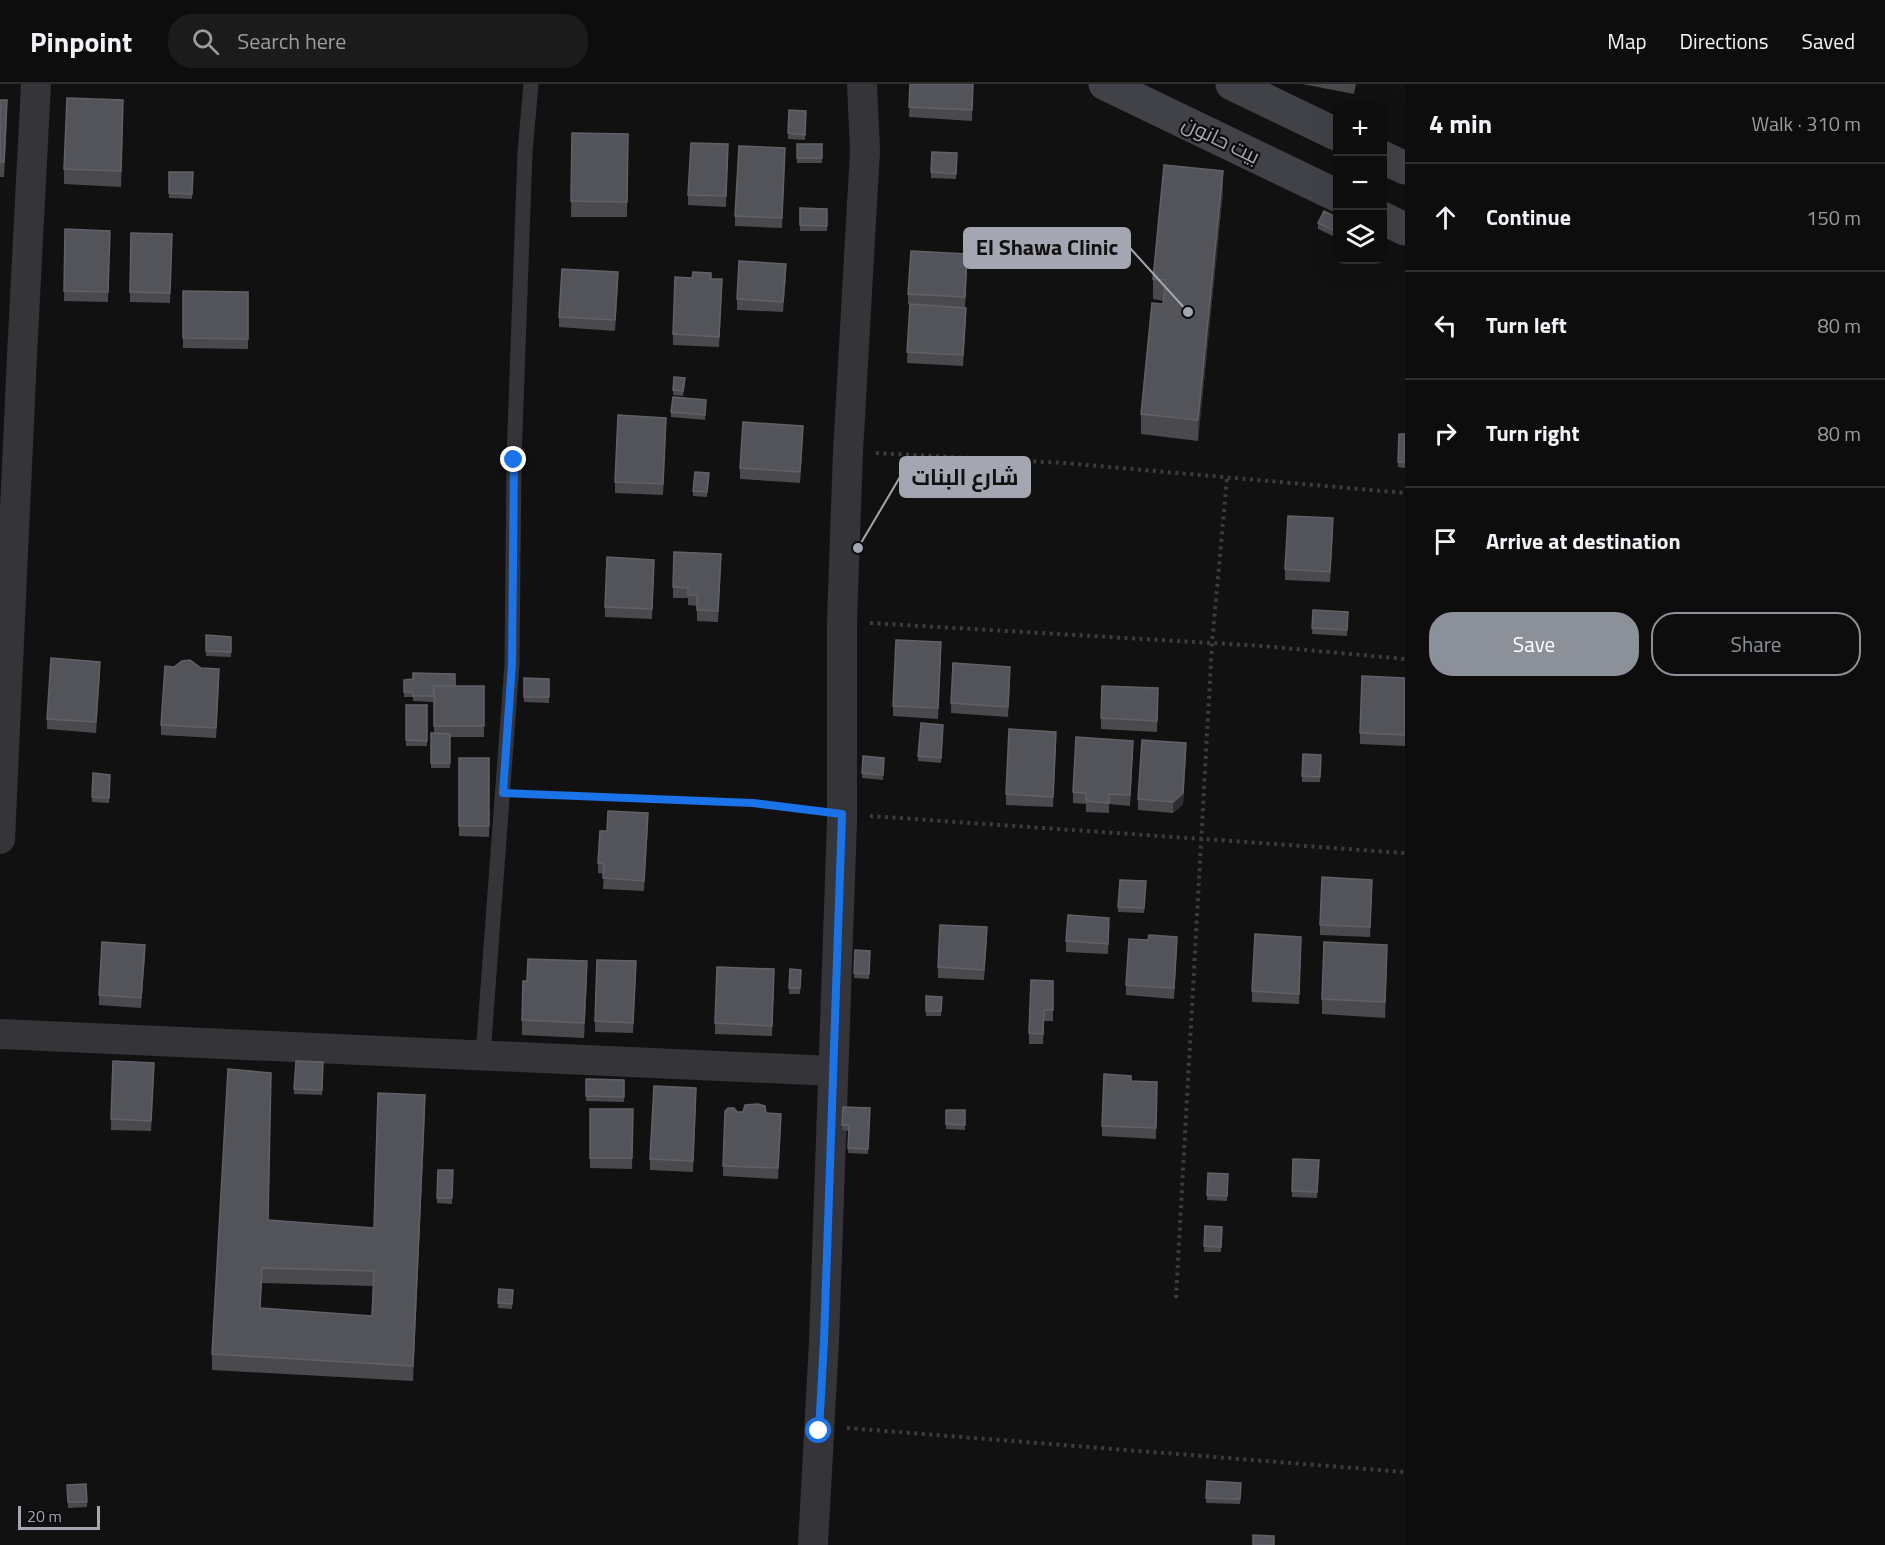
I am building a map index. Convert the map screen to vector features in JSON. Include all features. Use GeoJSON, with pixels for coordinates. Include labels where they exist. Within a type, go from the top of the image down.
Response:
{"type":"FeatureCollection","features":[{"type":"Feature","properties":{"kind":"main road","name":"بيت حانون"},"geometry":{"type":"LineString","coordinates":[[1105,84],[1333,194]]}},
{"type":"Feature","properties":{"kind":"main road"},"geometry":{"type":"LineString","coordinates":[[1232,84],[1333,133]]}},
{"type":"Feature","properties":{"kind":"main road"},"geometry":{"type":"LineString","coordinates":[[1387,159],[1405,168]]}},
{"type":"Feature","properties":{"kind":"main road"},"geometry":{"type":"LineString","coordinates":[[1387,220],[1405,229]]}},
{"type":"Feature","properties":{"kind":"street"},"geometry":{"type":"LineString","coordinates":[[0,839],[36,84]]}},
{"type":"Feature","properties":{"kind":"street"},"geometry":{"type":"LineString","coordinates":[[813,1545],[824,1341],[842,814],[842,621],[848,452],[865,151],[862,84]]}},
{"type":"Feature","properties":{"kind":"street"},"geometry":{"type":"LineString","coordinates":[[0,1034],[833,1071]]}},
{"type":"Feature","properties":{"kind":"lane"},"geometry":{"type":"LineString","coordinates":[[483,1055],[512,664],[514,460],[525,152],[531,84]]}},
{"type":"Feature","properties":{"kind":"path"},"geometry":{"type":"LineString","coordinates":[[848,452],[1064,463],[1405,494]]}},
{"type":"Feature","properties":{"kind":"path"},"geometry":{"type":"LineString","coordinates":[[1176,1298],[1212,643],[1227,478]]}},
{"type":"Feature","properties":{"kind":"path"},"geometry":{"type":"LineString","coordinates":[[842,621],[1212,643],[1405,659]]}},
{"type":"Feature","properties":{"kind":"path"},"geometry":{"type":"LineString","coordinates":[[503,793],[753,803],[842,814],[1405,853]]}},
{"type":"Feature","properties":{"kind":"path"},"geometry":{"type":"LineString","coordinates":[[819,1426],[1405,1472]]}},
{"type":"Feature","properties":{"kind":"building"},"geometry":{"type":"Polygon","coordinates":[[[910,84],[973,84],[972,110],[909,107],[910,84]]]}},
{"type":"Feature","properties":{"kind":"building"},"geometry":{"type":"Polygon","coordinates":[[[67,98],[123,100],[121,171],[64,169],[67,98]]]}},
{"type":"Feature","properties":{"kind":"building"},"geometry":{"type":"Polygon","coordinates":[[[0,100],[7,100],[4,162],[0,162],[0,100]]]}},
{"type":"Feature","properties":{"kind":"building"},"geometry":{"type":"Polygon","coordinates":[[[789,110],[806,111],[805,135],[788,133],[789,110]]]}},
{"type":"Feature","properties":{"kind":"building"},"geometry":{"type":"Polygon","coordinates":[[[572,133],[628,134],[627,202],[571,201],[572,133]]]}},
{"type":"Feature","properties":{"kind":"building"},"geometry":{"type":"Polygon","coordinates":[[[691,143],[728,144],[726,196],[688,195],[691,143]]]}},
{"type":"Feature","properties":{"kind":"building"},"geometry":{"type":"Polygon","coordinates":[[[797,144],[822,144],[822,158],[797,158],[797,144]]]}},
{"type":"Feature","properties":{"kind":"building"},"geometry":{"type":"Polygon","coordinates":[[[739,146],[785,148],[782,218],[735,216],[739,146]]]}},
{"type":"Feature","properties":{"kind":"building"},"geometry":{"type":"Polygon","coordinates":[[[932,152],[957,153],[956,174],[931,172],[932,152]]]}},
{"type":"Feature","properties":{"kind":"building"},"geometry":{"type":"Polygon","coordinates":[[[1164,165],[1223,171],[1198,420],[1141,414],[1152,303],[1163,304],[1166,280],[1153,279],[1164,165]]]}},
{"type":"Feature","properties":{"kind":"building"},"geometry":{"type":"Polygon","coordinates":[[[169,172],[193,172],[192,194],[169,193],[169,172]]]}},
{"type":"Feature","properties":{"kind":"building"},"geometry":{"type":"Polygon","coordinates":[[[800,208],[827,209],[827,226],[800,225],[800,208]]]}},
{"type":"Feature","properties":{"kind":"building"},"geometry":{"type":"Polygon","coordinates":[[[1324,211],[1333,216],[1333,230],[1318,223],[1324,211]]]}},
{"type":"Feature","properties":{"kind":"building"},"geometry":{"type":"Polygon","coordinates":[[[65,229],[110,231],[108,292],[64,291],[65,229]]]}},
{"type":"Feature","properties":{"kind":"building"},"geometry":{"type":"Polygon","coordinates":[[[131,233],[172,234],[170,293],[130,292],[131,233]]]}},
{"type":"Feature","properties":{"kind":"building"},"geometry":{"type":"Polygon","coordinates":[[[911,251],[967,254],[965,297],[908,294],[911,251]]]}},
{"type":"Feature","properties":{"kind":"building"},"geometry":{"type":"Polygon","coordinates":[[[739,261],[786,264],[783,302],[737,299],[739,261]]]}},
{"type":"Feature","properties":{"kind":"building"},"geometry":{"type":"Polygon","coordinates":[[[562,269],[618,272],[615,320],[559,317],[562,269]]]}},
{"type":"Feature","properties":{"kind":"building"},"geometry":{"type":"Polygon","coordinates":[[[693,272],[711,273],[711,279],[722,279],[719,337],[673,334],[675,277],[692,278],[693,272]]]}},
{"type":"Feature","properties":{"kind":"building"},"geometry":{"type":"Polygon","coordinates":[[[183,291],[248,292],[248,339],[183,338],[183,291]]]}},
{"type":"Feature","properties":{"kind":"building"},"geometry":{"type":"Polygon","coordinates":[[[910,304],[966,308],[963,355],[907,352],[910,304]]]}},
{"type":"Feature","properties":{"kind":"building"},"geometry":{"type":"Polygon","coordinates":[[[674,377],[685,378],[683,391],[673,390],[674,377]]]}},
{"type":"Feature","properties":{"kind":"building"},"geometry":{"type":"Polygon","coordinates":[[[673,397],[706,400],[705,415],[671,412],[673,397]]]}},
{"type":"Feature","properties":{"kind":"building"},"geometry":{"type":"Polygon","coordinates":[[[618,415],[666,418],[663,484],[615,482],[618,415]]]}},
{"type":"Feature","properties":{"kind":"building"},"geometry":{"type":"Polygon","coordinates":[[[743,422],[803,426],[800,472],[740,468],[743,422]]]}},
{"type":"Feature","properties":{"kind":"building"},"geometry":{"type":"Polygon","coordinates":[[[1399,434],[1405,434],[1405,462],[1398,462],[1399,434]]]}},
{"type":"Feature","properties":{"kind":"building"},"geometry":{"type":"Polygon","coordinates":[[[695,472],[709,473],[707,492],[693,491],[695,472]]]}},
{"type":"Feature","properties":{"kind":"building"},"geometry":{"type":"Polygon","coordinates":[[[1288,516],[1333,518],[1330,572],[1285,569],[1288,516]]]}},
{"type":"Feature","properties":{"kind":"building"},"geometry":{"type":"Polygon","coordinates":[[[674,552],[721,554],[718,611],[697,610],[697,595],[688,595],[688,588],[673,587],[674,552]]]}},
{"type":"Feature","properties":{"kind":"building"},"geometry":{"type":"Polygon","coordinates":[[[607,557],[654,560],[652,609],[605,607],[607,557]]]}},
{"type":"Feature","properties":{"kind":"building"},"geometry":{"type":"Polygon","coordinates":[[[1313,610],[1348,612],[1347,630],[1312,628],[1313,610]]]}},
{"type":"Feature","properties":{"kind":"building"},"geometry":{"type":"Polygon","coordinates":[[[206,635],[231,637],[231,652],[206,651],[206,635]]]}},
{"type":"Feature","properties":{"kind":"building"},"geometry":{"type":"Polygon","coordinates":[[[896,640],[941,642],[938,708],[893,706],[896,640]]]}},
{"type":"Feature","properties":{"kind":"building"},"geometry":{"type":"Polygon","coordinates":[[[51,658],[100,662],[96,722],[47,719],[51,658]]]}},
{"type":"Feature","properties":{"kind":"building"},"geometry":{"type":"Polygon","coordinates":[[[190,660],[201,668],[219,669],[216,728],[161,725],[165,666],[174,667],[182,661],[190,660]]]}},
{"type":"Feature","properties":{"kind":"building"},"geometry":{"type":"Polygon","coordinates":[[[953,663],[1010,667],[1008,707],[951,703],[953,663]]]}},
{"type":"Feature","properties":{"kind":"building"},"geometry":{"type":"Polygon","coordinates":[[[413,673],[455,674],[455,686],[434,686],[433,696],[413,696],[413,692],[404,692],[404,680],[413,679],[413,673]]]}},
{"type":"Feature","properties":{"kind":"building"},"geometry":{"type":"Polygon","coordinates":[[[1362,676],[1405,678],[1405,735],[1360,733],[1362,676]]]}},
{"type":"Feature","properties":{"kind":"building"},"geometry":{"type":"Polygon","coordinates":[[[524,678],[549,679],[549,697],[524,697],[524,678]]]}},
{"type":"Feature","properties":{"kind":"building"},"geometry":{"type":"Polygon","coordinates":[[[434,686],[484,686],[484,726],[434,726],[434,686]]]}},
{"type":"Feature","properties":{"kind":"building"},"geometry":{"type":"Polygon","coordinates":[[[1102,686],[1158,688],[1157,721],[1101,718],[1102,686]]]}},
{"type":"Feature","properties":{"kind":"building"},"geometry":{"type":"Polygon","coordinates":[[[406,705],[427,705],[427,741],[406,740],[406,705]]]}},
{"type":"Feature","properties":{"kind":"building"},"geometry":{"type":"Polygon","coordinates":[[[921,723],[943,725],[941,758],[918,756],[921,723]]]}},
{"type":"Feature","properties":{"kind":"building"},"geometry":{"type":"Polygon","coordinates":[[[1009,729],[1056,732],[1053,797],[1006,794],[1009,729]]]}},
{"type":"Feature","properties":{"kind":"building"},"geometry":{"type":"Polygon","coordinates":[[[431,733],[450,734],[450,763],[431,763],[431,733]]]}},
{"type":"Feature","properties":{"kind":"building"},"geometry":{"type":"Polygon","coordinates":[[[1076,737],[1133,741],[1130,795],[1109,794],[1109,803],[1086,801],[1086,793],[1073,792],[1076,737]]]}},
{"type":"Feature","properties":{"kind":"building"},"geometry":{"type":"Polygon","coordinates":[[[1142,740],[1186,743],[1183,793],[1173,802],[1138,799],[1142,740]]]}},
{"type":"Feature","properties":{"kind":"building"},"geometry":{"type":"Polygon","coordinates":[[[1303,754],[1321,755],[1320,777],[1302,776],[1303,754]]]}},
{"type":"Feature","properties":{"kind":"building"},"geometry":{"type":"Polygon","coordinates":[[[863,756],[884,758],[883,775],[862,773],[863,756]]]}},
{"type":"Feature","properties":{"kind":"building"},"geometry":{"type":"Polygon","coordinates":[[[459,758],[489,758],[489,826],[459,826],[459,758]]]}},
{"type":"Feature","properties":{"kind":"building"},"geometry":{"type":"Polygon","coordinates":[[[93,773],[110,775],[109,798],[92,797],[93,773]]]}},
{"type":"Feature","properties":{"kind":"building"},"geometry":{"type":"Polygon","coordinates":[[[608,811],[648,813],[644,881],[603,878],[604,863],[598,863],[600,831],[607,831],[608,811]]]}},
{"type":"Feature","properties":{"kind":"building"},"geometry":{"type":"Polygon","coordinates":[[[1322,877],[1372,880],[1370,927],[1320,925],[1322,877]]]}},
{"type":"Feature","properties":{"kind":"building"},"geometry":{"type":"Polygon","coordinates":[[[1120,880],[1146,881],[1144,908],[1118,907],[1120,880]]]}},
{"type":"Feature","properties":{"kind":"building"},"geometry":{"type":"Polygon","coordinates":[[[1068,915],[1109,918],[1108,944],[1066,941],[1068,915]]]}},
{"type":"Feature","properties":{"kind":"building"},"geometry":{"type":"Polygon","coordinates":[[[940,925],[987,927],[984,970],[938,967],[940,925]]]}},
{"type":"Feature","properties":{"kind":"building"},"geometry":{"type":"Polygon","coordinates":[[[1255,934],[1301,937],[1299,994],[1252,991],[1255,934]]]}},
{"type":"Feature","properties":{"kind":"building"},"geometry":{"type":"Polygon","coordinates":[[[1149,935],[1177,937],[1174,988],[1126,985],[1129,939],[1148,940],[1149,935]]]}},
{"type":"Feature","properties":{"kind":"building"},"geometry":{"type":"Polygon","coordinates":[[[102,942],[145,945],[141,998],[99,995],[102,942]]]}},
{"type":"Feature","properties":{"kind":"building"},"geometry":{"type":"Polygon","coordinates":[[[1324,942],[1387,945],[1385,1002],[1322,999],[1324,942]]]}},
{"type":"Feature","properties":{"kind":"building"},"geometry":{"type":"Polygon","coordinates":[[[855,950],[870,951],[869,974],[854,973],[855,950]]]}},
{"type":"Feature","properties":{"kind":"building"},"geometry":{"type":"Polygon","coordinates":[[[528,959],[587,961],[584,1023],[522,1020],[523,981],[527,981],[528,959]]]}},
{"type":"Feature","properties":{"kind":"building"},"geometry":{"type":"Polygon","coordinates":[[[597,960],[636,961],[633,1023],[595,1021],[597,960]]]}},
{"type":"Feature","properties":{"kind":"building"},"geometry":{"type":"Polygon","coordinates":[[[717,967],[774,969],[772,1026],[715,1023],[717,967]]]}},
{"type":"Feature","properties":{"kind":"building"},"geometry":{"type":"Polygon","coordinates":[[[790,969],[801,970],[800,988],[789,988],[790,969]]]}},
{"type":"Feature","properties":{"kind":"building"},"geometry":{"type":"Polygon","coordinates":[[[1031,980],[1053,981],[1053,1010],[1044,1010],[1043,1034],[1029,1033],[1031,980]]]}},
{"type":"Feature","properties":{"kind":"building"},"geometry":{"type":"Polygon","coordinates":[[[926,996],[942,997],[941,1011],[926,1011],[926,996]]]}},
{"type":"Feature","properties":{"kind":"building"},"geometry":{"type":"Polygon","coordinates":[[[113,1061],[154,1063],[151,1121],[111,1119],[113,1061]]]}},
{"type":"Feature","properties":{"kind":"building"},"geometry":{"type":"Polygon","coordinates":[[[296,1061],[323,1062],[322,1090],[294,1089],[296,1061]]]}},
{"type":"Feature","properties":{"kind":"building"},"geometry":{"type":"Polygon","coordinates":[[[228,1069],[271,1073],[268,1220],[374,1228],[378,1093],[425,1095],[413,1366],[212,1354],[228,1069]],[[262,1268],[260,1308],[372,1316],[374,1271],[262,1268]]]}},
{"type":"Feature","properties":{"kind":"building"},"geometry":{"type":"Polygon","coordinates":[[[1104,1074],[1131,1076],[1131,1081],[1157,1082],[1156,1128],[1102,1126],[1104,1074]]]}},
{"type":"Feature","properties":{"kind":"building"},"geometry":{"type":"Polygon","coordinates":[[[586,1079],[624,1080],[624,1097],[586,1096],[586,1079]]]}},
{"type":"Feature","properties":{"kind":"building"},"geometry":{"type":"Polygon","coordinates":[[[654,1086],[696,1088],[693,1161],[650,1159],[654,1086]]]}},
{"type":"Feature","properties":{"kind":"building"},"geometry":{"type":"Polygon","coordinates":[[[745,1105],[765,1106],[766,1113],[781,1114],[778,1168],[723,1166],[725,1111],[728,1108],[734,1108],[737,1112],[743,1112],[745,1105]]]}},
{"type":"Feature","properties":{"kind":"building"},"geometry":{"type":"Polygon","coordinates":[[[843,1107],[870,1108],[868,1149],[848,1148],[849,1125],[842,1125],[843,1107]]]}},
{"type":"Feature","properties":{"kind":"building"},"geometry":{"type":"Polygon","coordinates":[[[590,1109],[633,1109],[632,1158],[590,1158],[590,1109]]]}},
{"type":"Feature","properties":{"kind":"building"},"geometry":{"type":"Polygon","coordinates":[[[946,1110],[965,1110],[965,1125],[946,1124],[946,1110]]]}},
{"type":"Feature","properties":{"kind":"building"},"geometry":{"type":"Polygon","coordinates":[[[1293,1159],[1319,1160],[1317,1192],[1292,1191],[1293,1159]]]}},
{"type":"Feature","properties":{"kind":"building"},"geometry":{"type":"Polygon","coordinates":[[[438,1170],[453,1170],[452,1198],[437,1198],[438,1170]]]}},
{"type":"Feature","properties":{"kind":"building"},"geometry":{"type":"Polygon","coordinates":[[[1208,1173],[1228,1174],[1227,1196],[1207,1195],[1208,1173]]]}},
{"type":"Feature","properties":{"kind":"building"},"geometry":{"type":"Polygon","coordinates":[[[1205,1226],[1222,1227],[1221,1247],[1204,1246],[1205,1226]]]}},
{"type":"Feature","properties":{"kind":"building"},"geometry":{"type":"Polygon","coordinates":[[[499,1289],[513,1290],[512,1304],[498,1303],[499,1289]]]}},
{"type":"Feature","properties":{"kind":"building"},"geometry":{"type":"Polygon","coordinates":[[[1207,1481],[1241,1483],[1240,1499],[1206,1498],[1207,1481]]]}},
{"type":"Feature","properties":{"kind":"building"},"geometry":{"type":"Polygon","coordinates":[[[86,1484],[87,1502],[68,1502],[67,1485],[86,1484]]]}},
{"type":"Feature","properties":{"kind":"building"},"geometry":{"type":"Polygon","coordinates":[[[1253,1535],[1274,1536],[1274,1545],[1253,1545],[1253,1535]]]}},
{"type":"Feature","properties":{"kind":"place","name":"El Shawa Clinic"},"geometry":{"type":"Point","coordinates":[1188,312]}},
{"type":"Feature","properties":{"kind":"place","name":"شارع البنات"},"geometry":{"type":"Point","coordinates":[858,548]}},
{"type":"Feature","properties":{"kind":"route"},"geometry":{"type":"LineString","coordinates":[[514,460],[512,664],[503,793],[753,803],[842,814],[819,1431]]}}]}
